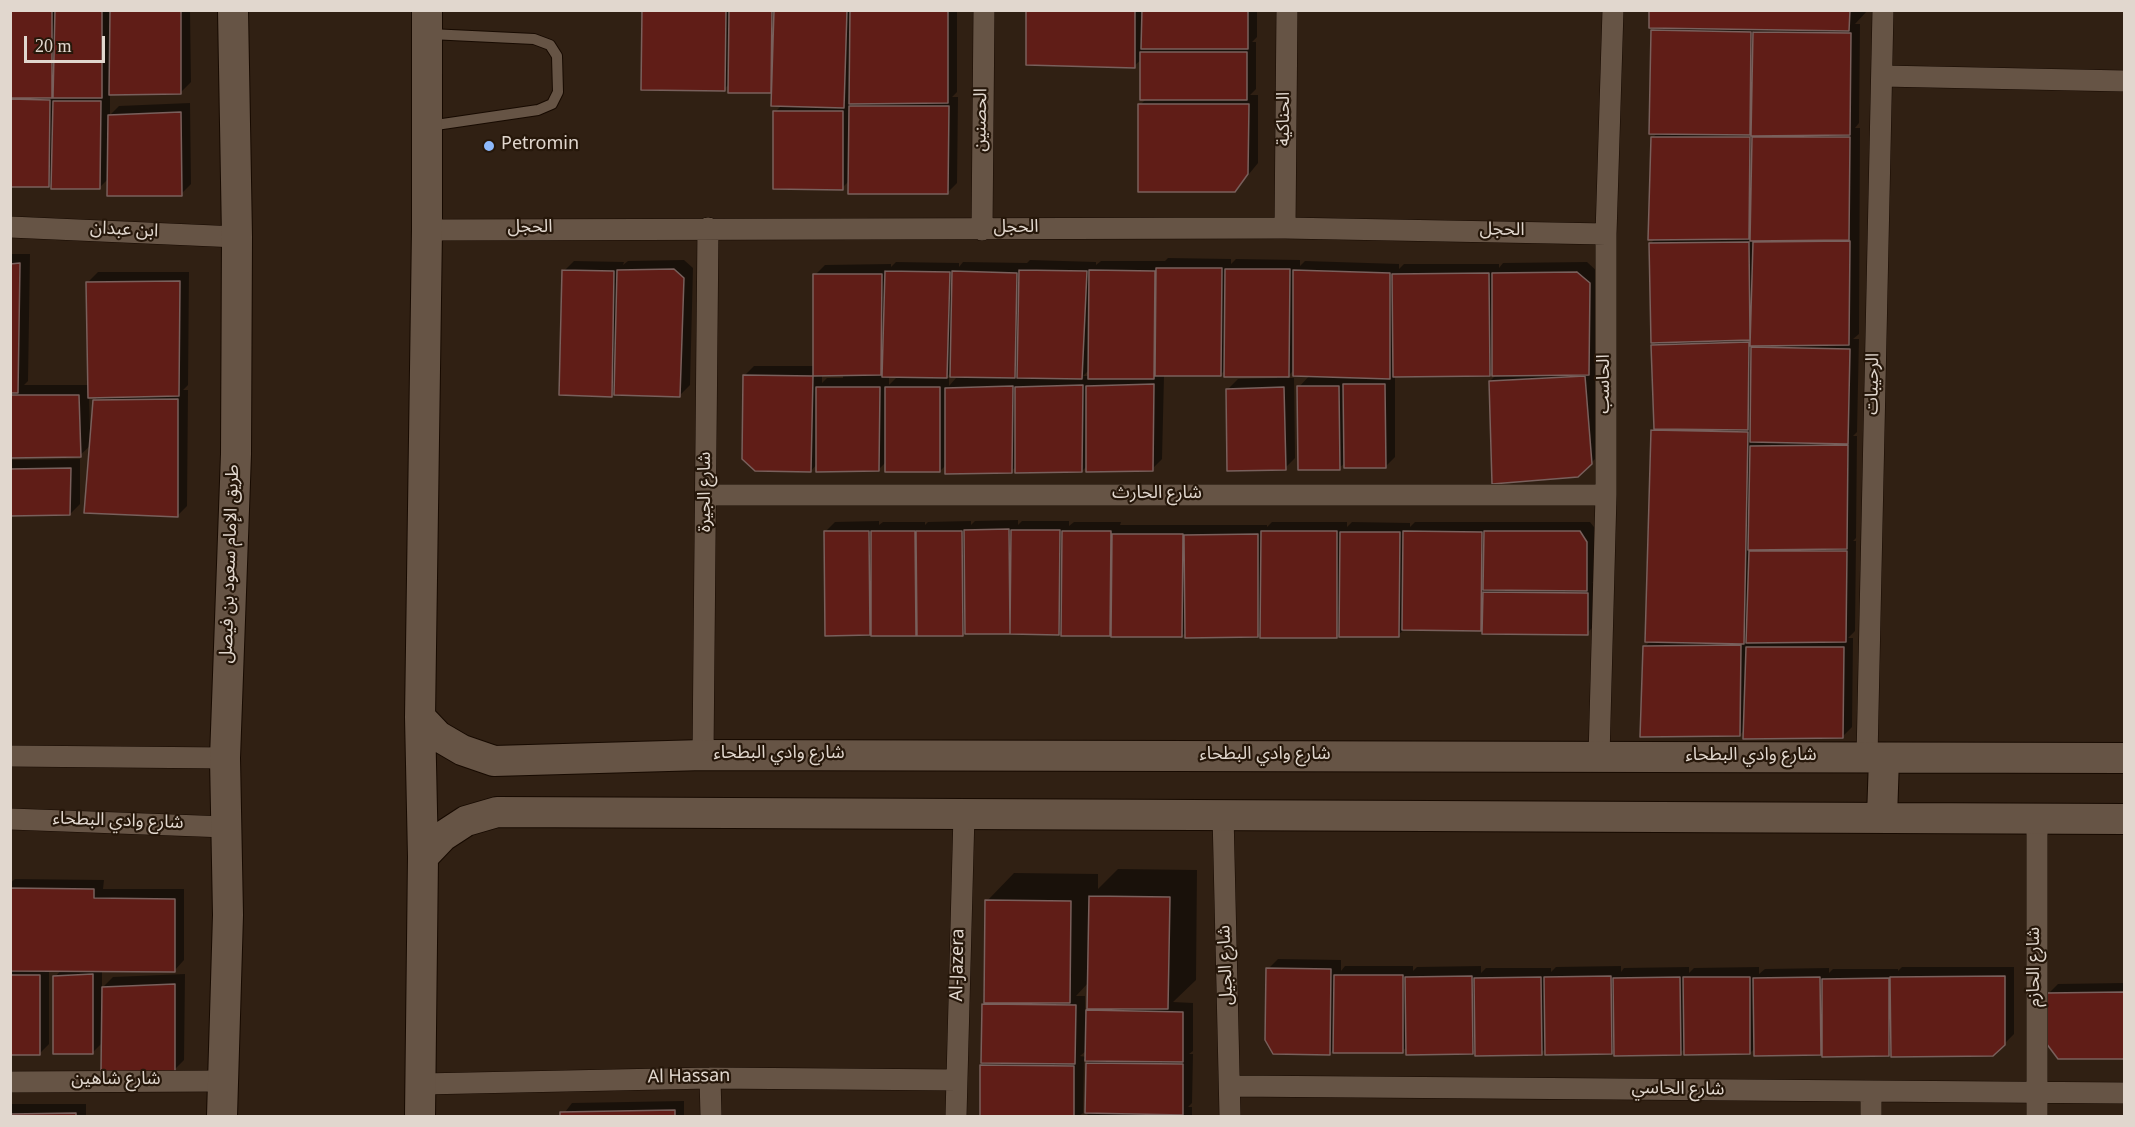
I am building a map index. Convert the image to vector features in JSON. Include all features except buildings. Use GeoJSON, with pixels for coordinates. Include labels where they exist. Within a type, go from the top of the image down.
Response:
{"type":"FeatureCollection","features":[{"type":"Feature","properties":{"kind":"street","name":"طريق الإمام سعود بن فيصل"},"geometry":{"type":"LineString","coordinates":[[222,1116],[228,915],[225,758],[236,454],[237,237],[233,10]]}},
{"type":"Feature","properties":{"kind":"street","name":"الحصنين"},"geometry":{"type":"LineString","coordinates":[[982,230],[984,10]]}},
{"type":"Feature","properties":{"kind":"street","name":"الحناكية"},"geometry":{"type":"LineString","coordinates":[[1285,228],[1287,10]]}},
{"type":"Feature","properties":{"kind":"street","name":"الحاسب"},"geometry":{"type":"LineString","coordinates":[[1599,757],[1606,495],[1605,234],[1613,10]]}},
{"type":"Feature","properties":{"kind":"street","name":"الرحيبات"},"geometry":{"type":"LineString","coordinates":[[1876,758],[1883,10]]}},
{"type":"Feature","properties":{"kind":"street"},"geometry":{"type":"LineString","coordinates":[[420,1116],[423,857],[420,717],[427,230],[427,22]]}},
{"type":"Feature","properties":{"kind":"street"},"geometry":{"type":"LineString","coordinates":[[1882,76],[2124,81]]}},
{"type":"Feature","properties":{"kind":"street","name":"ابن عبدان"},"geometry":{"type":"LineString","coordinates":[[10,227],[237,237]]}},
{"type":"Feature","properties":{"kind":"street","name":"شارع الجيرة"},"geometry":{"type":"LineString","coordinates":[[703,755],[708,228]]}},
{"type":"Feature","properties":{"kind":"street","name":"الحجل"},"geometry":{"type":"LineString","coordinates":[[427,230],[1285,228],[1605,234]]}},
{"type":"Feature","properties":{"kind":"street","name":"شارع الحارث"},"geometry":{"type":"LineString","coordinates":[[707,495],[1606,495]]}},
{"type":"Feature","properties":{"kind":"street","name":"شارع وادي البطحاء"},"geometry":{"type":"LineString","coordinates":[[420,717],[438,736],[462,750],[494,761],[703,755],[2124,758]]}},
{"type":"Feature","properties":{"kind":"street"},"geometry":{"type":"LineString","coordinates":[[10,756],[225,758]]}},
{"type":"Feature","properties":{"kind":"street"},"geometry":{"type":"LineString","coordinates":[[1876,758],[1882,818]]}},
{"type":"Feature","properties":{"kind":"street"},"geometry":{"type":"LineString","coordinates":[[423,857],[443,836],[466,820],[497,812],[2124,819]]}},
{"type":"Feature","properties":{"kind":"street","name":"Al-Jazera"},"geometry":{"type":"LineString","coordinates":[[956,1116],[964,814]]}},
{"type":"Feature","properties":{"kind":"street","name":"شارع الجيل"},"geometry":{"type":"LineString","coordinates":[[1224,814],[1230,1116]]}},
{"type":"Feature","properties":{"kind":"street","name":"شارع الحازم"},"geometry":{"type":"LineString","coordinates":[[2037,818],[2037,1116]]}},
{"type":"Feature","properties":{"kind":"street","name":"شارع وادي البطحاء"},"geometry":{"type":"LineString","coordinates":[[10,819],[226,827]]}},
{"type":"Feature","properties":{"kind":"street"},"geometry":{"type":"LineString","coordinates":[[710,1078],[711,1116]]}},
{"type":"Feature","properties":{"kind":"street","name":"Al Hassan"},"geometry":{"type":"LineString","coordinates":[[422,1084],[710,1078],[957,1080]]}},
{"type":"Feature","properties":{"kind":"street","name":"شارع شاهين"},"geometry":{"type":"LineString","coordinates":[[10,1082],[222,1081]]}},
{"type":"Feature","properties":{"kind":"street","name":"شارع الحاسي"},"geometry":{"type":"LineString","coordinates":[[1231,1086],[1871,1093],[2124,1093]]}},
{"type":"Feature","properties":{"kind":"street"},"geometry":{"type":"LineString","coordinates":[[1871,1093],[1871,1116]]}},
{"type":"Feature","properties":{"kind":"lane"},"geometry":{"type":"LineString","coordinates":[[427,22],[534,39],[550,45],[557,56],[558,92],[552,104],[538,110],[427,127]]}},
{"type":"Feature","properties":{"kind":"place","name":"Petromin"},"geometry":{"type":"Point","coordinates":[489,146]}}]}
